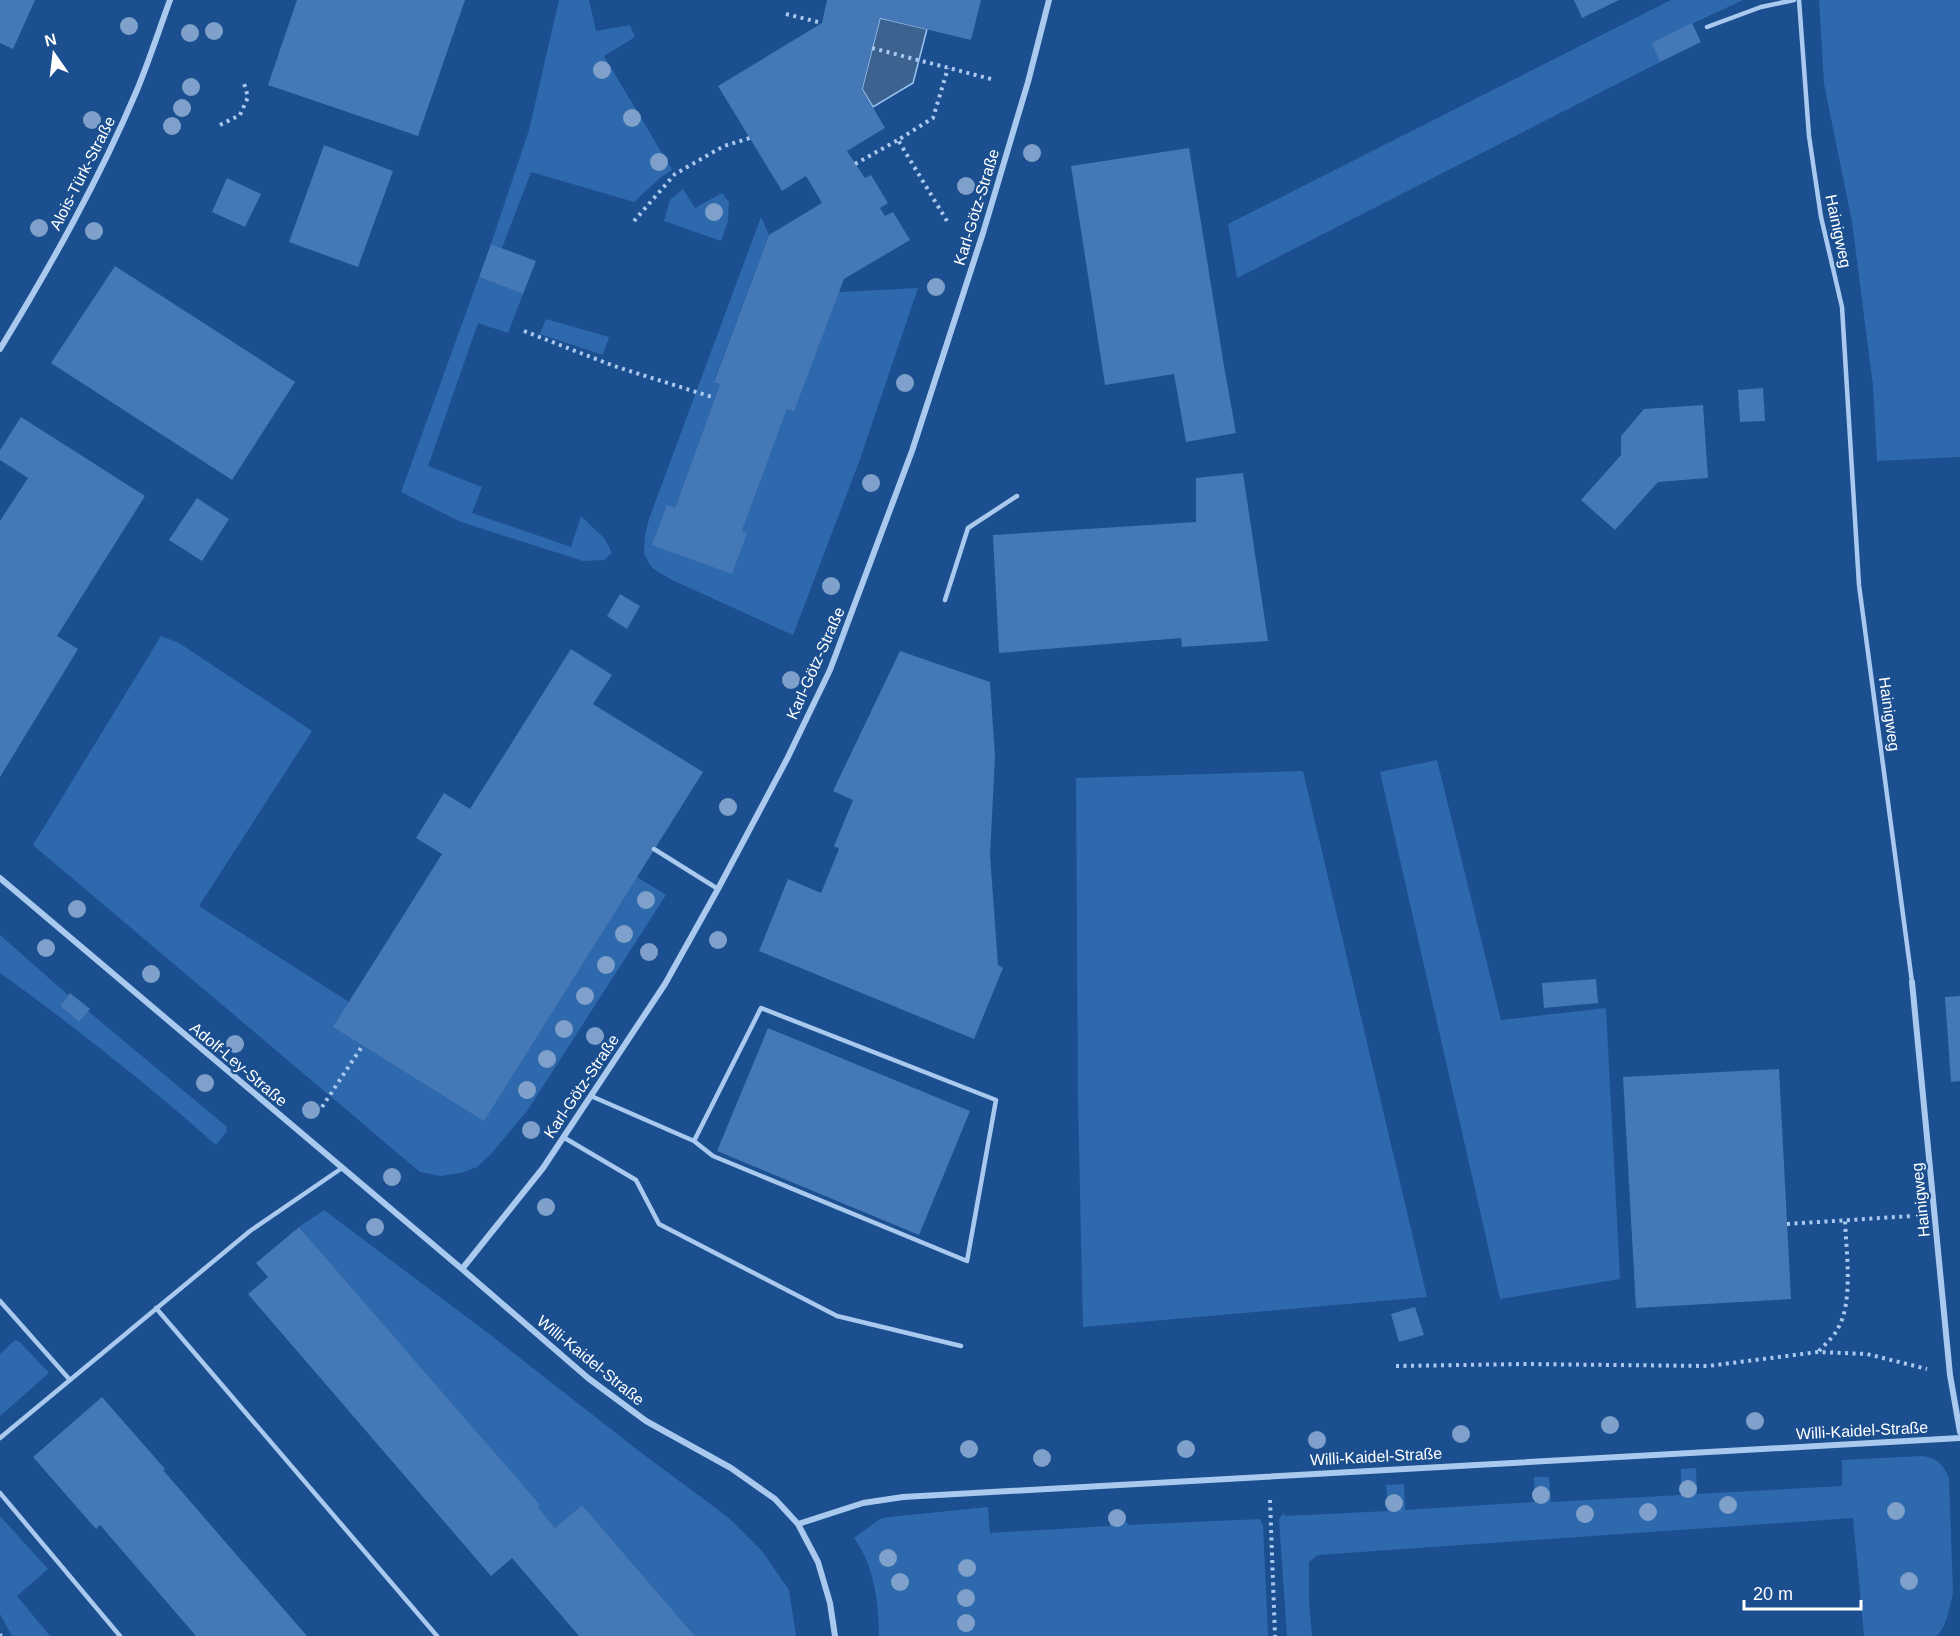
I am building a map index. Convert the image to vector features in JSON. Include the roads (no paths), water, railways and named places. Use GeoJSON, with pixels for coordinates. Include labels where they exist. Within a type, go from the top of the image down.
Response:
{"type":"FeatureCollection","features":[{"type":"Feature","properties":{"kind":"street","name":"Alois-Türk-Straße"},"geometry":{"type":"LineString","coordinates":[[0,349],[38,287],[95,182],[138,89],[170,0]]}},
{"type":"Feature","properties":{"kind":"street","name":"Karl-Götz-Straße"},"geometry":{"type":"LineString","coordinates":[[462,1269],[543,1168],[665,984],[787,759],[830,670],[912,451],[1028,82],[1049,0]]}},
{"type":"Feature","properties":{"kind":"street","name":"Adolf-Ley-Straße"},"geometry":{"type":"LineString","coordinates":[[0,878],[462,1269]]}},
{"type":"Feature","properties":{"kind":"street","name":"Hainigweg"},"geometry":{"type":"LineString","coordinates":[[1912,982],[1950,1375],[1960,1432]]}},
{"type":"Feature","properties":{"kind":"street","name":"Willi-Kaidel-Straße"},"geometry":{"type":"LineString","coordinates":[[462,1269],[588,1378],[646,1421],[731,1468],[776,1499],[798,1524],[819,1562],[830,1603],[835,1636]]}},
{"type":"Feature","properties":{"kind":"street","name":"Willi-Kaidel-Straße"},"geometry":{"type":"LineString","coordinates":[[798,1524],[863,1503],[903,1497],[1960,1438]]}},
{"type":"Feature","properties":{"kind":"lane"},"geometry":{"type":"LineString","coordinates":[[1707,27],[1761,7],[1794,0]]}},
{"type":"Feature","properties":{"kind":"lane","name":"Hainigweg"},"geometry":{"type":"LineString","coordinates":[[1799,0],[1809,136],[1821,217],[1842,308],[1859,585],[1912,982]]}},
{"type":"Feature","properties":{"kind":"lane"},"geometry":{"type":"LineString","coordinates":[[945,600],[968,528],[1017,496]]}},
{"type":"Feature","properties":{"kind":"lane"},"geometry":{"type":"LineString","coordinates":[[654,849],[718,890]]}},
{"type":"Feature","properties":{"kind":"lane"},"geometry":{"type":"LineString","coordinates":[[591,1096],[694,1141],[712,1156],[967,1261],[996,1100],[761,1008],[694,1141]]}},
{"type":"Feature","properties":{"kind":"lane"},"geometry":{"type":"LineString","coordinates":[[563,1137],[636,1180],[659,1224],[837,1316],[961,1346]]}},
{"type":"Feature","properties":{"kind":"lane"},"geometry":{"type":"LineString","coordinates":[[0,1438],[250,1231],[342,1168]]}},
{"type":"Feature","properties":{"kind":"lane"},"geometry":{"type":"LineString","coordinates":[[0,1301],[70,1380]]}},
{"type":"Feature","properties":{"kind":"lane"},"geometry":{"type":"LineString","coordinates":[[156,1308],[437,1636]]}},
{"type":"Feature","properties":{"kind":"lane"},"geometry":{"type":"LineString","coordinates":[[0,1492],[120,1636]]}}]}
